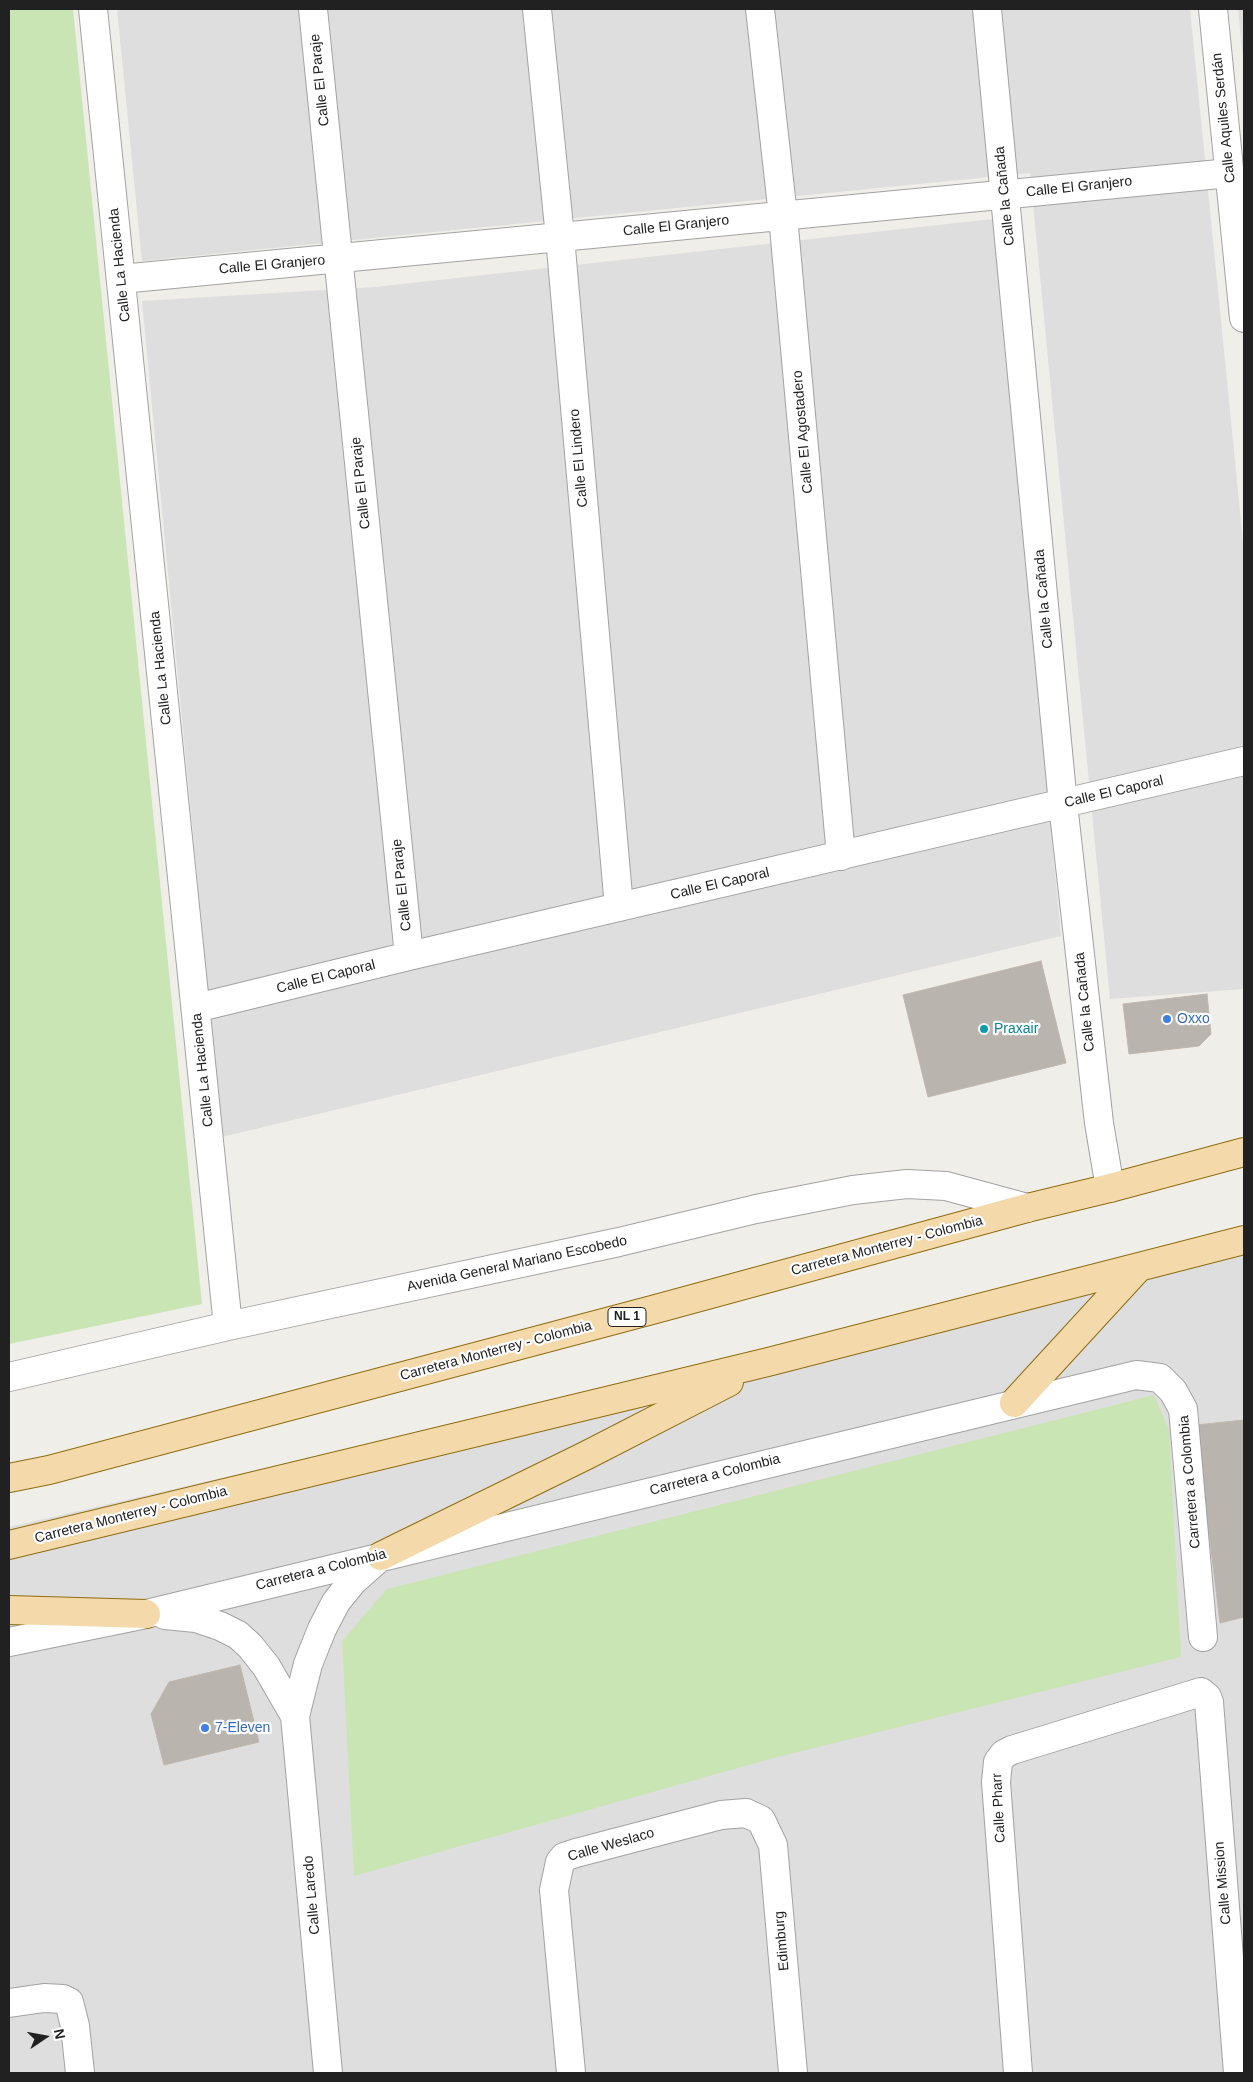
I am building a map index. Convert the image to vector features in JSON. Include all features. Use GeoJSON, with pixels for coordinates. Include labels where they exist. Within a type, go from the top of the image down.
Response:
{"type":"FeatureCollection","features":[{"type":"Feature","properties":{"kind":"main road","name":"Carretera Monterrey - Colombia"},"geometry":{"type":"LineString","coordinates":[[9,1478],[48,1470],[652,1310],[1027,1208],[1244,1152]]}},
{"type":"Feature","properties":{"kind":"main road","name":"Carretera Monterrey - Colombia"},"geometry":{"type":"LineString","coordinates":[[9,1545],[768,1362],[1244,1240]]}},
{"type":"Feature","properties":{"kind":"main road"},"geometry":{"type":"LineString","coordinates":[[1014,1403],[1138,1268]]}},
{"type":"Feature","properties":{"kind":"main road"},"geometry":{"type":"LineString","coordinates":[[381,1556],[587,1455],[768,1362]]}},
{"type":"Feature","properties":{"kind":"main road"},"geometry":{"type":"LineString","coordinates":[[9,1610],[146,1614]]}},
{"type":"Feature","properties":{"kind":"street","name":"Calle La Hacienda"},"geometry":{"type":"LineString","coordinates":[[93,9],[228,1326]]}},
{"type":"Feature","properties":{"kind":"street","name":"Calle El Paraje"},"geometry":{"type":"LineString","coordinates":[[314,9],[409,956]]}},
{"type":"Feature","properties":{"kind":"street","name":"Calle El Lindero"},"geometry":{"type":"LineString","coordinates":[[537,9],[560,237],[619,907]]}},
{"type":"Feature","properties":{"kind":"street","name":"Calle El Agostadero"},"geometry":{"type":"LineString","coordinates":[[760,9],[783,216],[841,856]]}},
{"type":"Feature","properties":{"kind":"street","name":"Calle la Cañada"},"geometry":{"type":"LineString","coordinates":[[986,9],[1063,804],[1098,1123],[1110,1188]]}},
{"type":"Feature","properties":{"kind":"street","name":"Calle Aquiles Serdán"},"geometry":{"type":"LineString","coordinates":[[1213,9],[1244,318]]}},
{"type":"Feature","properties":{"kind":"street","name":"Calle El Granjero"},"geometry":{"type":"LineString","coordinates":[[121,279],[1230,173]]}},
{"type":"Feature","properties":{"kind":"street","name":"Calle El Caporal"},"geometry":{"type":"LineString","coordinates":[[196,1008],[409,956],[1244,761]]}},
{"type":"Feature","properties":{"kind":"street","name":"Avenida General Mariano Escobedo"},"geometry":{"type":"LineString","coordinates":[[9,1377],[228,1326],[620,1242],[756,1209],[853,1190],[907,1184],[946,1186],[1027,1208]]}},
{"type":"Feature","properties":{"kind":"street","name":"Carretera a Colombia"},"geometry":{"type":"LineString","coordinates":[[9,1642],[146,1614],[1136,1375],[1160,1378],[1173,1391],[1183,1409],[1203,1637]]}},
{"type":"Feature","properties":{"kind":"street","name":"Calle Laredo"},"geometry":{"type":"LineString","coordinates":[[328,2073],[295,1716],[308,1664],[336,1602],[353,1581],[381,1556]]}},
{"type":"Feature","properties":{"kind":"street","name":"Calle Laredo"},"geometry":{"type":"LineString","coordinates":[[146,1614],[196,1618],[220,1626],[238,1635],[250,1646],[266,1666],[295,1716]]}},
{"type":"Feature","properties":{"kind":"street","name":"Calle Pharr"},"geometry":{"type":"LineString","coordinates":[[1018,2073],[996,1782],[998,1762],[1004,1754],[1012,1750],[1198,1692],[1204,1694]]}},
{"type":"Feature","properties":{"kind":"street","name":"Calle Mission"},"geometry":{"type":"LineString","coordinates":[[1204,1694],[1209,1702],[1238,2073]]}},
{"type":"Feature","properties":{"kind":"street","name":"Calle Weslaco"},"geometry":{"type":"LineString","coordinates":[[571,2073],[554,1890],[560,1862],[564,1857],[576,1853],[721,1815],[746,1812],[754,1815]]}},
{"type":"Feature","properties":{"kind":"street","name":"Edimburg"},"geometry":{"type":"LineString","coordinates":[[754,1815],[761,1820],[774,1845],[793,2073]]}},
{"type":"Feature","properties":{"kind":"street"},"geometry":{"type":"LineString","coordinates":[[9,2004],[44,1998],[63,1999],[69,2002],[75,2026],[80,2073]]}},
{"type":"Feature","properties":{"kind":"shaded area"},"geometry":{"type":"Polygon","coordinates":[[[117,9],[1190,9],[1244,552],[1244,989],[1110,999],[1030,173],[142,261],[117,9]]]}},
{"type":"Feature","properties":{"kind":"shaded area"},"geometry":{"type":"Polygon","coordinates":[[[1238,9],[1244,9],[1244,68],[1238,9]]]}},
{"type":"Feature","properties":{"kind":"shaded area"},"geometry":{"type":"Polygon","coordinates":[[[993,219],[1061,936],[222,1137],[142,301],[375,287],[993,219]]]}},
{"type":"Feature","properties":{"kind":"shaded area"},"geometry":{"type":"Polygon","coordinates":[[[1244,1242],[1244,2073],[9,2073],[9,1527],[1244,1242]]]}},
{"type":"Feature","properties":{"kind":"green space"},"geometry":{"type":"Polygon","coordinates":[[[9,9],[73,9],[202,1304],[9,1344],[9,9]]]}},
{"type":"Feature","properties":{"kind":"green space"},"geometry":{"type":"Polygon","coordinates":[[[1154,1395],[1169,1430],[1181,1657],[770,1759],[354,1876],[342,1641],[387,1589],[1154,1395]]]}},
{"type":"Feature","properties":{"kind":"building","name":"Praxair"},"geometry":{"type":"Polygon","coordinates":[[[1041,961],[1066,1063],[928,1097],[903,995],[1041,961]]]}},
{"type":"Feature","properties":{"kind":"building","name":"Oxxo"},"geometry":{"type":"Polygon","coordinates":[[[1207,994],[1211,1034],[1199,1046],[1129,1054],[1123,1004],[1207,994]]]}},
{"type":"Feature","properties":{"kind":"building"},"geometry":{"type":"Polygon","coordinates":[[[1244,1420],[1244,1617],[1220,1623],[1196,1425],[1244,1420]]]}},
{"type":"Feature","properties":{"kind":"building","name":"7-Eleven"},"geometry":{"type":"Polygon","coordinates":[[[240,1665],[259,1742],[164,1765],[151,1714],[169,1682],[240,1665]]]}},
{"type":"Feature","properties":{"kind":"place","name":"Oxxo"},"geometry":{"type":"Point","coordinates":[1167,1019]}},
{"type":"Feature","properties":{"kind":"place","name":"Praxair"},"geometry":{"type":"Point","coordinates":[984,1029]}},
{"type":"Feature","properties":{"kind":"place","name":"7-Eleven"},"geometry":{"type":"Point","coordinates":[205,1728]}}]}
